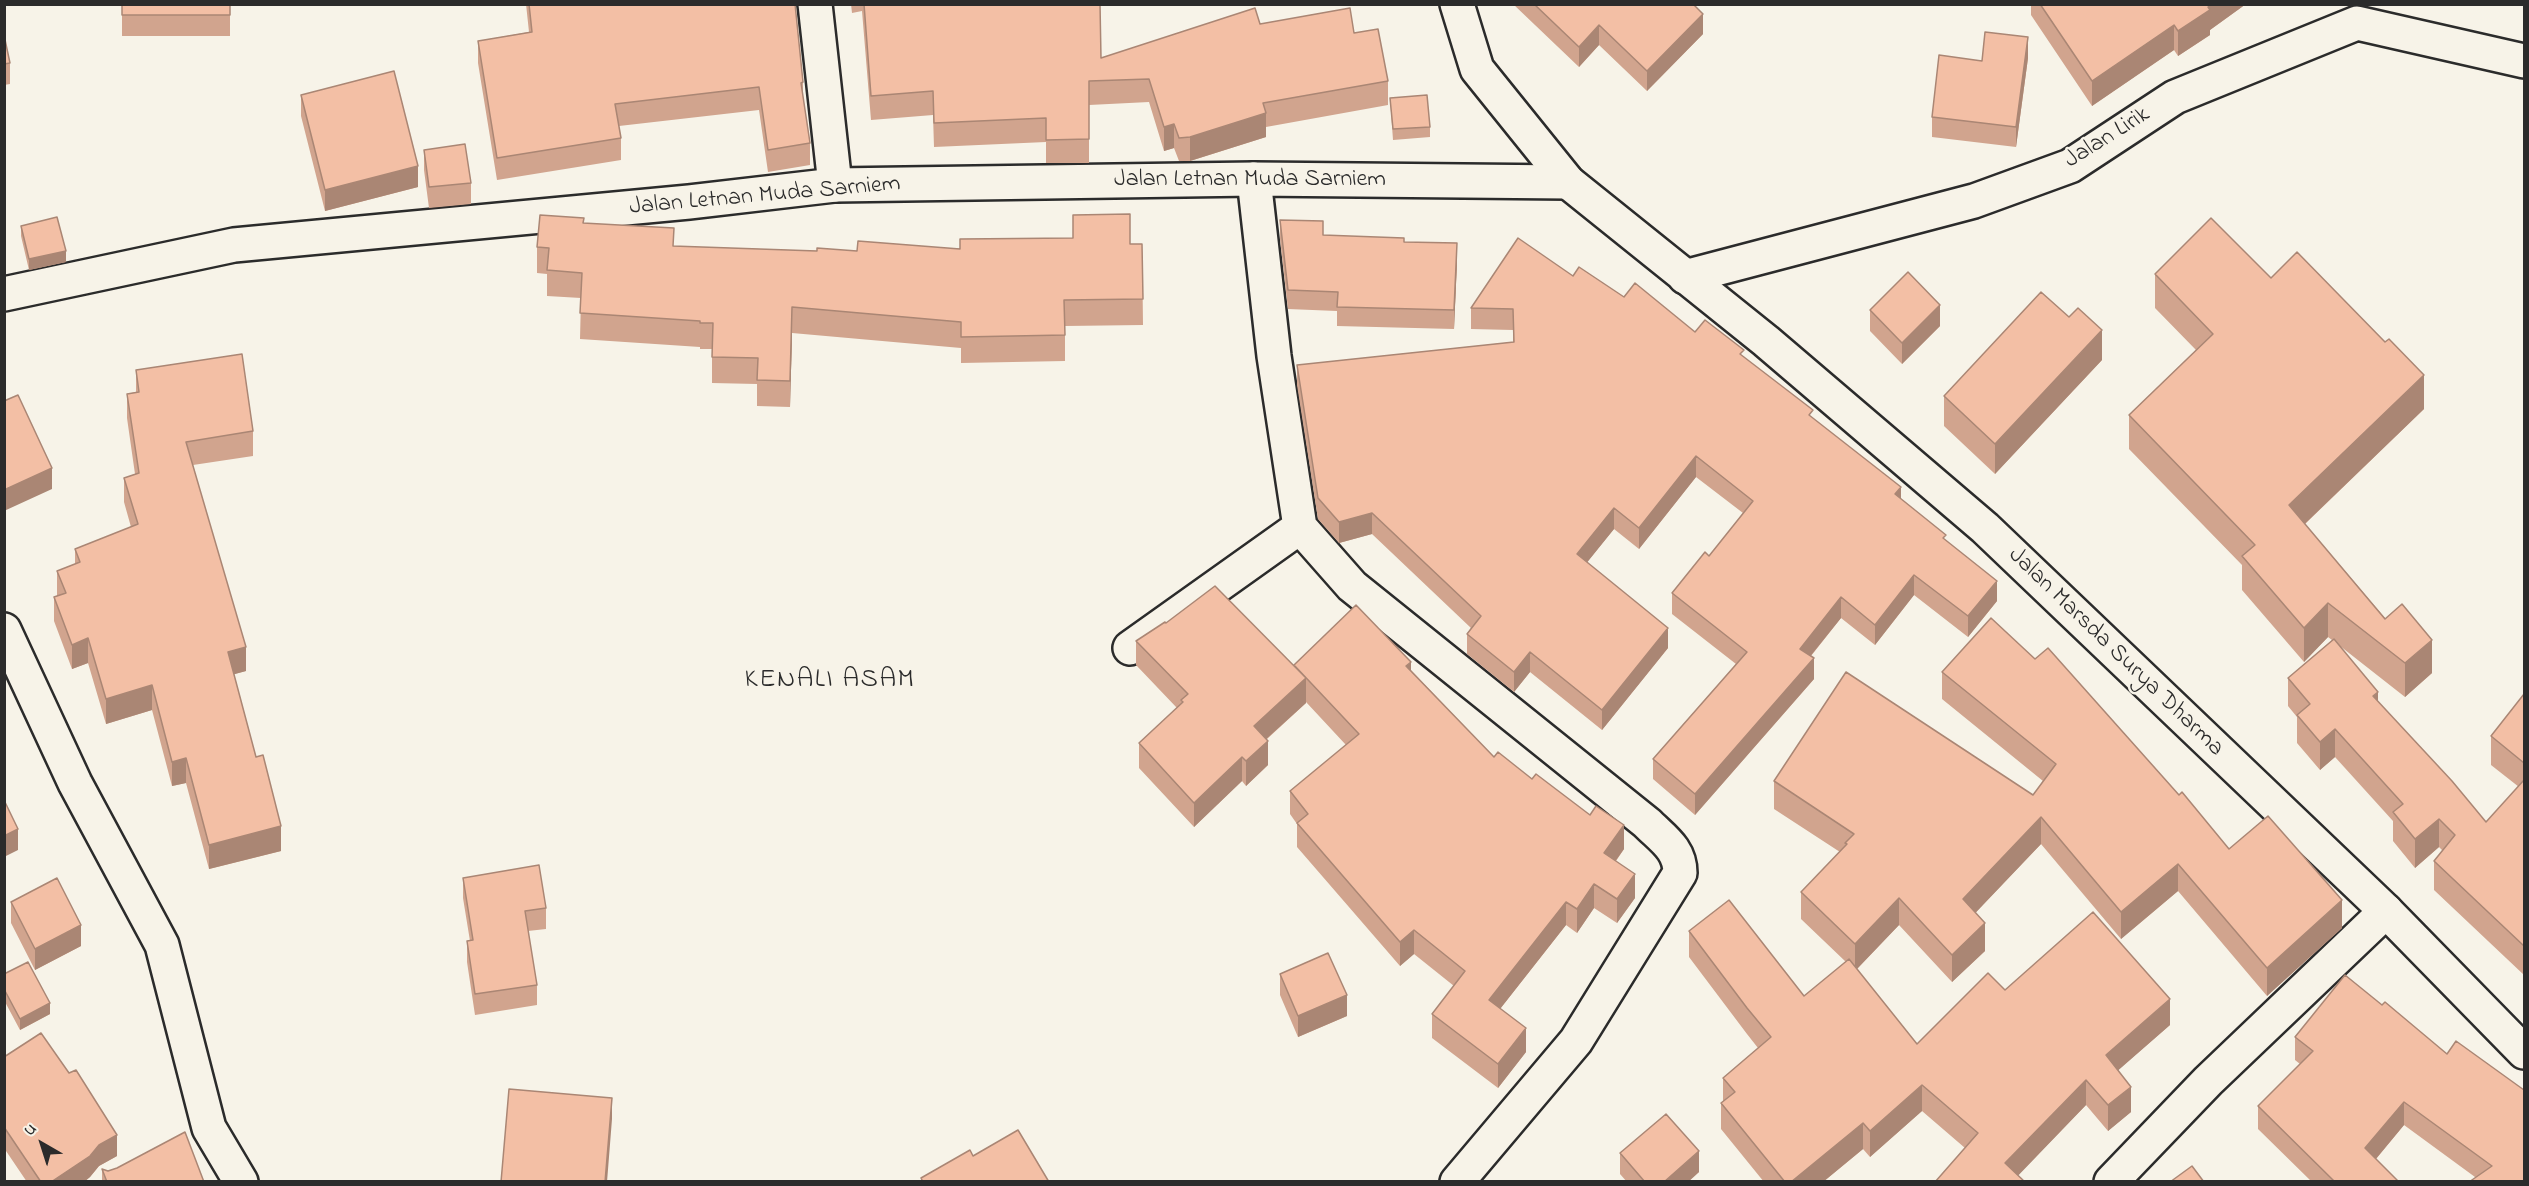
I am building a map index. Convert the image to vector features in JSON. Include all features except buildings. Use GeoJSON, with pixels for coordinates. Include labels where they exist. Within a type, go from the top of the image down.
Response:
{"type":"FeatureCollection","features":[{"type":"Feature","properties":{"kind":"main road"},"geometry":{"type":"LineString","coordinates":[[815,4],[835,185]]}},
{"type":"Feature","properties":{"kind":"main road","name":"Jalan Marsda Surya Dharma"},"geometry":{"type":"LineString","coordinates":[[1457,4],[1477,69],[1568,182],[1766,341],[1985,528],[2386,911],[2524,1052]]}},
{"type":"Feature","properties":{"kind":"main road","name":"Jalan Lirik"},"geometry":{"type":"LineString","coordinates":[[1685,277],[1974,201],[2070,166],[2175,97],[2361,14],[2524,61]]}},
{"type":"Feature","properties":{"kind":"main road"},"geometry":{"type":"LineString","coordinates":[[1254,179],[1274,356],[1300,527],[1352,586],[1647,823],[1677,853],[1680,863],[1680,873],[1576,1041],[1457,1182]]}},
{"type":"Feature","properties":{"kind":"main road","name":"Jalan Letnan Muda Sarniem"},"geometry":{"type":"LineString","coordinates":[[4,294],[234,245],[689,202],[835,185],[1254,179],[1568,182]]}},
{"type":"Feature","properties":{"kind":"main road"},"geometry":{"type":"LineString","coordinates":[[1131,648],[1300,527]]}},
{"type":"Feature","properties":{"kind":"main road"},"geometry":{"type":"LineString","coordinates":[[4,630],[75,783],[162,945],[210,1128],[241,1182]]}},
{"type":"Feature","properties":{"kind":"main road"},"geometry":{"type":"LineString","coordinates":[[2111,1182],[2208,1081],[2386,911]]}},
{"type":"Feature","properties":{"kind":"main road"},"geometry":{"type":"LineString","coordinates":[[179,1144],[210,1128]]}},
{"type":"Feature","properties":{"kind":"district","name":"KENALI ASAM"},"geometry":{"type":"Point","coordinates":[830,682]}}]}
